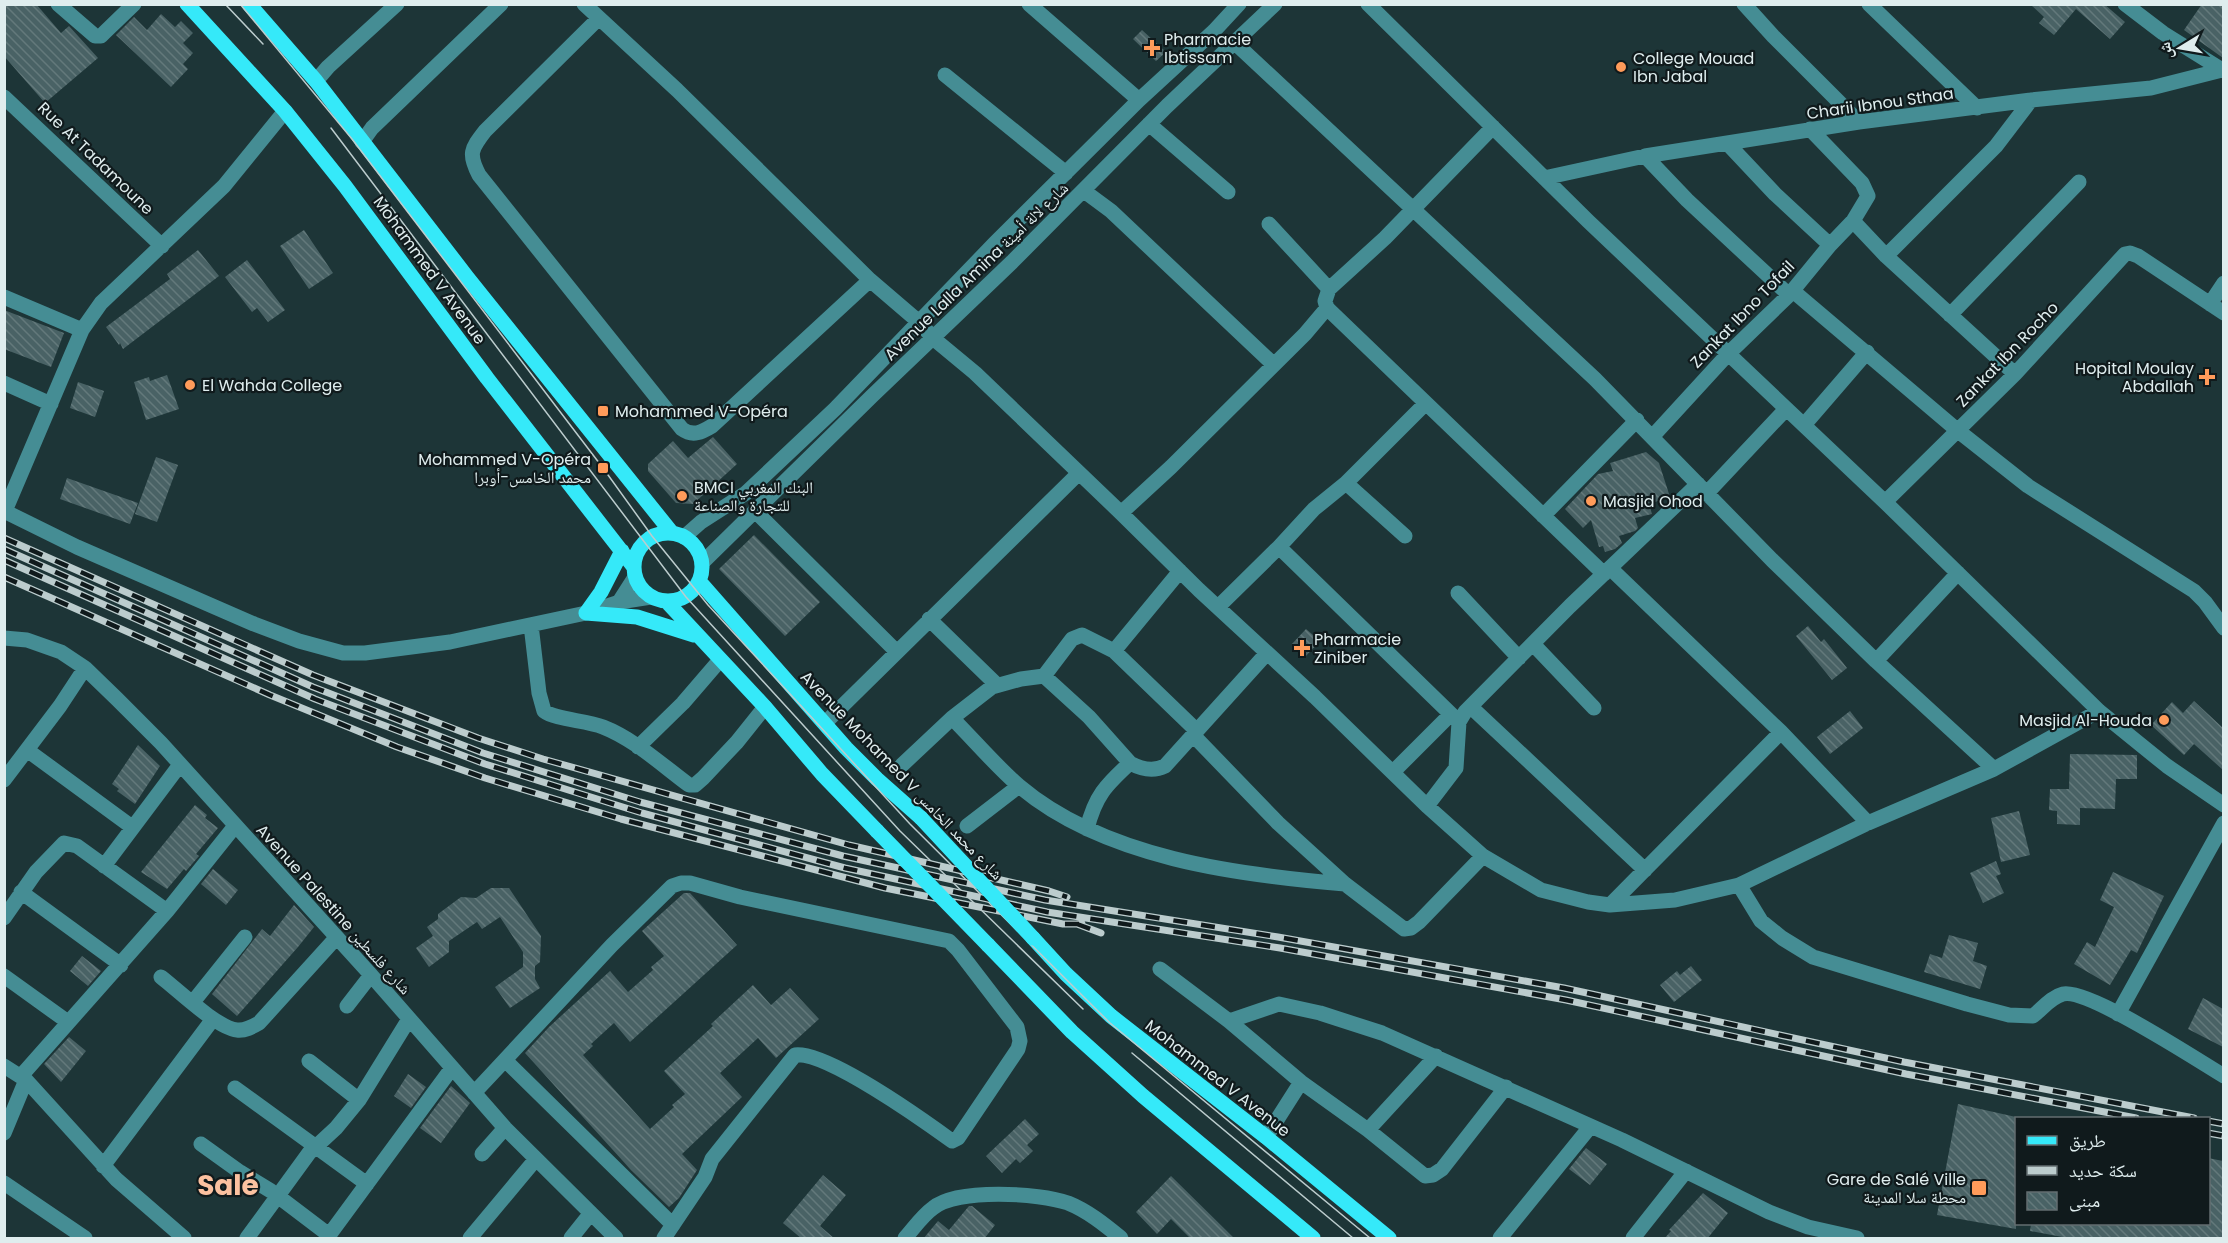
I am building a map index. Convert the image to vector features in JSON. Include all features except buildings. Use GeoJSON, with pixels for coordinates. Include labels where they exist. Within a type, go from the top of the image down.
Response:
{"type":"FeatureCollection","features":[{"type":"Feature","properties":{"kind":"main road","name":"Mohammed V Avenue"},"geometry":{"type":"LineString","coordinates":[[187,4],[285,111],[345,186],[487,378],[622,551],[634,571]]}},
{"type":"Feature","properties":{"kind":"main road","name":"Mohammed V Avenue"},"geometry":{"type":"LineString","coordinates":[[249,4],[316,81],[467,277],[678,535]]}},
{"type":"Feature","properties":{"kind":"main road"},"geometry":{"type":"LineString","coordinates":[[667,602],[686,597],[699,581],[702,563],[693,544],[678,535],[652,536],[636,553],[634,571],[640,588],[651,597],[667,602],[765,707],[822,774],[1072,1032],[1308,1237]]}},
{"type":"Feature","properties":{"kind":"main road"},"geometry":{"type":"LineString","coordinates":[[586,613],[601,592],[622,551]]}},
{"type":"Feature","properties":{"kind":"main road","name":"Avenue Mohamed V شارع محمد الخامس"},"geometry":{"type":"LineString","coordinates":[[699,581],[877,779],[921,818],[1033,938]]}},
{"type":"Feature","properties":{"kind":"main road"},"geometry":{"type":"LineString","coordinates":[[586,613],[637,617],[698,637]]}},
{"type":"Feature","properties":{"kind":"main road","name":"Mohammed V Avenue"},"geometry":{"type":"LineString","coordinates":[[1033,938],[1066,974],[1111,1016],[1266,1137],[1389,1239]]}},
{"type":"Feature","properties":{"kind":"street"},"geometry":{"type":"LineString","coordinates":[[58,4],[95,36],[105,32],[134,4]]}},
{"type":"Feature","properties":{"kind":"street"},"geometry":{"type":"LineString","coordinates":[[362,142],[380,120],[501,4]]}},
{"type":"Feature","properties":{"kind":"street"},"geometry":{"type":"LineString","coordinates":[[584,4],[676,90],[870,280],[975,374],[1427,806],[1483,856],[1541,890],[1610,905],[1675,900],[1739,885],[1868,822],[1994,769],[2099,711]]}},
{"type":"Feature","properties":{"kind":"street"},"geometry":{"type":"LineString","coordinates":[[1029,4],[1139,100]]}},
{"type":"Feature","properties":{"kind":"street","name":"Avenue Lalla Amina شارع لالة أمينة"},"geometry":{"type":"LineString","coordinates":[[702,563],[872,396],[934,339],[1149,124],[1275,4]]}},
{"type":"Feature","properties":{"kind":"street"},"geometry":{"type":"LineString","coordinates":[[1368,4],[1492,128],[1886,502],[2099,711],[2167,766],[2223,805]]}},
{"type":"Feature","properties":{"kind":"street"},"geometry":{"type":"LineString","coordinates":[[1744,4],[1859,122]]}},
{"type":"Feature","properties":{"kind":"street"},"geometry":{"type":"LineString","coordinates":[[1869,4],[1977,108]]}},
{"type":"Feature","properties":{"kind":"street"},"geometry":{"type":"LineString","coordinates":[[2125,4],[2163,33],[2222,70]]}},
{"type":"Feature","properties":{"kind":"street"},"geometry":{"type":"LineString","coordinates":[[316,81],[394,5]]}},
{"type":"Feature","properties":{"kind":"street","name":"Avenue Lalla Amina شارع لالة أمينة"},"geometry":{"type":"LineString","coordinates":[[678,535],[746,493],[835,409],[1066,173],[1139,100],[1214,31],[1237,5]]}},
{"type":"Feature","properties":{"kind":"street"},"geometry":{"type":"LineString","coordinates":[[599,18],[485,131],[472,148],[472,162],[479,175],[682,429],[692,434],[703,432],[712,426],[870,280]]}},
{"type":"Feature","properties":{"kind":"street"},"geometry":{"type":"LineString","coordinates":[[1234,42],[1637,420],[1702,489],[1876,661],[1994,769]]}},
{"type":"Feature","properties":{"kind":"street","name":"Charii Ibnou Sthaa"},"geometry":{"type":"LineString","coordinates":[[1544,178],[1645,156],[1810,129],[2031,100],[2151,88],[2222,70]]}},
{"type":"Feature","properties":{"kind":"street"},"geometry":{"type":"LineString","coordinates":[[945,75],[1066,173]]}},
{"type":"Feature","properties":{"kind":"street","name":"Rue At Tadamoune"},"geometry":{"type":"LineString","coordinates":[[4,97],[162,246]]}},
{"type":"Feature","properties":{"kind":"street"},"geometry":{"type":"LineString","coordinates":[[1886,256],[1996,146],[2031,100]]}},
{"type":"Feature","properties":{"kind":"street"},"geometry":{"type":"LineString","coordinates":[[285,111],[224,186],[101,303],[82,330],[5,511],[77,547],[254,624],[299,641],[343,653],[365,653],[450,642],[586,613],[619,602],[651,597]]}},
{"type":"Feature","properties":{"kind":"street"},"geometry":{"type":"LineString","coordinates":[[1149,124],[1228,192]]}},
{"type":"Feature","properties":{"kind":"street"},"geometry":{"type":"LineString","coordinates":[[1492,128],[1385,238],[1329,290],[1325,301],[1327,308],[1543,516],[1607,571],[1781,732],[1868,822]]}},
{"type":"Feature","properties":{"kind":"street","name":"Zankat Ibno Tofail"},"geometry":{"type":"LineString","coordinates":[[1652,437],[1729,353],[1791,293],[1853,221],[1868,196],[1862,183],[1810,129]]}},
{"type":"Feature","properties":{"kind":"street"},"geometry":{"type":"LineString","coordinates":[[1727,143],[1775,194],[1830,245]]}},
{"type":"Feature","properties":{"kind":"street"},"geometry":{"type":"LineString","coordinates":[[1645,156],[1687,200],[1791,293],[1867,352],[1957,430],[2028,486],[2194,591],[2223,628]]}},
{"type":"Feature","properties":{"kind":"street"},"geometry":{"type":"LineString","coordinates":[[1950,315],[2079,182]]}},
{"type":"Feature","properties":{"kind":"street"},"geometry":{"type":"LineString","coordinates":[[1084,191],[1111,211],[1273,364]]}},
{"type":"Feature","properties":{"kind":"street"},"geometry":{"type":"LineString","coordinates":[[1853,221],[1886,256],[2015,374]]}},
{"type":"Feature","properties":{"kind":"street"},"geometry":{"type":"LineString","coordinates":[[1269,224],[1329,290]]}},
{"type":"Feature","properties":{"kind":"street","name":"Zankat Ibn Rocho"},"geometry":{"type":"LineString","coordinates":[[1886,502],[2015,374],[2123,255],[2135,254],[2223,313]]}},
{"type":"Feature","properties":{"kind":"street"},"geometry":{"type":"LineString","coordinates":[[2210,304],[2223,283]]}},
{"type":"Feature","properties":{"kind":"street"},"geometry":{"type":"LineString","coordinates":[[4,297],[82,330]]}},
{"type":"Feature","properties":{"kind":"street"},"geometry":{"type":"LineString","coordinates":[[1121,513],[1305,334],[1327,308]]}},
{"type":"Feature","properties":{"kind":"street"},"geometry":{"type":"LineString","coordinates":[[1804,425],[1867,352]]}},
{"type":"Feature","properties":{"kind":"street"},"geometry":{"type":"LineString","coordinates":[[4,383],[51,404]]}},
{"type":"Feature","properties":{"kind":"street"},"geometry":{"type":"LineString","coordinates":[[1218,607],[1314,509],[1346,483],[1426,403]]}},
{"type":"Feature","properties":{"kind":"street"},"geometry":{"type":"LineString","coordinates":[[1393,772],[1455,718],[1472,707],[1607,571],[1702,489],[1786,408]]}},
{"type":"Feature","properties":{"kind":"street"},"geometry":{"type":"LineString","coordinates":[[1543,516],[1637,420]]}},
{"type":"Feature","properties":{"kind":"street"},"geometry":{"type":"LineString","coordinates":[[825,723],[1079,473]]}},
{"type":"Feature","properties":{"kind":"street"},"geometry":{"type":"LineString","coordinates":[[1346,483],[1405,536]]}},
{"type":"Feature","properties":{"kind":"street"},"geometry":{"type":"LineString","coordinates":[[756,512],[897,651]]}},
{"type":"Feature","properties":{"kind":"street"},"geometry":{"type":"LineString","coordinates":[[1279,547],[1455,718],[1456,768],[1427,806]]}},
{"type":"Feature","properties":{"kind":"street"},"geometry":{"type":"LineString","coordinates":[[619,602],[634,571]]}},
{"type":"Feature","properties":{"kind":"street"},"geometry":{"type":"LineString","coordinates":[[1114,651],[1180,571]]}},
{"type":"Feature","properties":{"kind":"street"},"geometry":{"type":"LineString","coordinates":[[1876,661],[1958,573]]}},
{"type":"Feature","properties":{"kind":"street"},"geometry":{"type":"LineString","coordinates":[[1458,594],[1519,658]]}},
{"type":"Feature","properties":{"kind":"street"},"geometry":{"type":"LineString","coordinates":[[929,619],[998,685]]}},
{"type":"Feature","properties":{"kind":"street"},"geometry":{"type":"LineString","coordinates":[[531,625],[539,693],[544,711],[554,716],[602,726],[638,747],[688,785],[695,785],[737,742],[765,707]]}},
{"type":"Feature","properties":{"kind":"street"},"geometry":{"type":"LineString","coordinates":[[902,765],[952,718],[998,685],[1044,676],[1072,639],[1078,635],[1086,636],[1114,651],[1195,733],[1278,824],[1345,884],[1398,926],[1408,929],[1419,922],[1483,856]]}},
{"type":"Feature","properties":{"kind":"street","name":"Avenue Palestine شارع فلسطين"},"geometry":{"type":"LineString","coordinates":[[4,638],[27,640],[46,646],[61,652],[85,668],[161,743],[179,766],[371,975],[505,1128],[616,1239]]}},
{"type":"Feature","properties":{"kind":"street"},"geometry":{"type":"LineString","coordinates":[[1533,644],[1594,708]]}},
{"type":"Feature","properties":{"kind":"street"},"geometry":{"type":"LineString","coordinates":[[1044,676],[1089,717],[1130,763],[1138,767],[1157,770],[1172,760],[1267,653]]}},
{"type":"Feature","properties":{"kind":"street"},"geometry":{"type":"LineString","coordinates":[[638,747],[683,703],[720,660]]}},
{"type":"Feature","properties":{"kind":"street"},"geometry":{"type":"LineString","coordinates":[[4,780],[85,668]]}},
{"type":"Feature","properties":{"kind":"street"},"geometry":{"type":"LineString","coordinates":[[1472,707],[1645,870]]}},
{"type":"Feature","properties":{"kind":"street"},"geometry":{"type":"LineString","coordinates":[[952,718],[1019,786],[1068,820],[1087,829],[1181,861],[1274,878],[1345,884]]}},
{"type":"Feature","properties":{"kind":"street"},"geometry":{"type":"LineString","coordinates":[[1610,905],[1781,732]]}},
{"type":"Feature","properties":{"kind":"street"},"geometry":{"type":"LineString","coordinates":[[27,750],[132,826]]}},
{"type":"Feature","properties":{"kind":"street"},"geometry":{"type":"LineString","coordinates":[[1087,829],[1099,795],[1130,763]]}},
{"type":"Feature","properties":{"kind":"street"},"geometry":{"type":"LineString","coordinates":[[104,866],[179,766]]}},
{"type":"Feature","properties":{"kind":"street"},"geometry":{"type":"LineString","coordinates":[[967,826],[1019,786]]}},
{"type":"Feature","properties":{"kind":"street"},"geometry":{"type":"LineString","coordinates":[[2118,1014],[2223,823]]}},
{"type":"Feature","properties":{"kind":"street"},"geometry":{"type":"LineString","coordinates":[[4,1133],[23,1078],[68,1022],[167,911],[235,826]]}},
{"type":"Feature","properties":{"kind":"street"},"geometry":{"type":"LineString","coordinates":[[4,918],[36,872],[64,843],[77,846],[167,911]]}},
{"type":"Feature","properties":{"kind":"street"},"geometry":{"type":"LineString","coordinates":[[474,1093],[612,945],[672,886],[681,883],[949,941],[1017,1027],[1020,1041],[1018,1049],[956,1141],[952,1141],[843,1069],[802,1054],[795,1055],[712,1159],[705,1177],[664,1239]]}},
{"type":"Feature","properties":{"kind":"street"},"geometry":{"type":"LineString","coordinates":[[1739,885],[1761,921],[1782,938],[1813,957],[2009,1015],[2033,1016],[2055,998],[2072,994],[2118,1014],[2223,1076]]}},
{"type":"Feature","properties":{"kind":"street"},"geometry":{"type":"LineString","coordinates":[[21,892],[121,965]]}},
{"type":"Feature","properties":{"kind":"street"},"geometry":{"type":"LineString","coordinates":[[193,1002],[245,937]]}},
{"type":"Feature","properties":{"kind":"street"},"geometry":{"type":"LineString","coordinates":[[161,977],[213,1019],[236,1030],[244,1030],[259,1023],[336,938]]}},
{"type":"Feature","properties":{"kind":"street"},"geometry":{"type":"LineString","coordinates":[[1160,969],[1229,1021],[1301,1082],[1368,1130],[1425,1176],[1433,1175],[1442,1169],[1506,1087]]}},
{"type":"Feature","properties":{"kind":"street"},"geometry":{"type":"LineString","coordinates":[[347,1006],[371,975]]}},
{"type":"Feature","properties":{"kind":"street"},"geometry":{"type":"LineString","coordinates":[[4,976],[68,1022]]}},
{"type":"Feature","properties":{"kind":"street"},"geometry":{"type":"LineString","coordinates":[[1229,1021],[1270,1006],[1293,1006],[1382,1033],[1506,1087],[1769,1212],[1808,1227],[1857,1239]]}},
{"type":"Feature","properties":{"kind":"street"},"geometry":{"type":"LineString","coordinates":[[103,1166],[213,1019]]}},
{"type":"Feature","properties":{"kind":"street"},"geometry":{"type":"LineString","coordinates":[[247,1239],[314,1148],[336,1128],[359,1100],[409,1019]]}},
{"type":"Feature","properties":{"kind":"street"},"geometry":{"type":"LineString","coordinates":[[1368,1130],[1436,1056]]}},
{"type":"Feature","properties":{"kind":"street"},"geometry":{"type":"LineString","coordinates":[[505,1060],[673,1225]]}},
{"type":"Feature","properties":{"kind":"street"},"geometry":{"type":"LineString","coordinates":[[309,1061],[359,1100]]}},
{"type":"Feature","properties":{"kind":"street"},"geometry":{"type":"LineString","coordinates":[[4,1066],[23,1078],[103,1166],[184,1239]]}},
{"type":"Feature","properties":{"kind":"street"},"geometry":{"type":"LineString","coordinates":[[201,1144],[277,1197],[328,1237],[452,1068]]}},
{"type":"Feature","properties":{"kind":"street"},"geometry":{"type":"LineString","coordinates":[[1266,1137],[1301,1082]]}},
{"type":"Feature","properties":{"kind":"street"},"geometry":{"type":"LineString","coordinates":[[235,1088],[314,1148],[367,1184]]}},
{"type":"Feature","properties":{"kind":"street"},"geometry":{"type":"LineString","coordinates":[[1500,1239],[1590,1127]]}},
{"type":"Feature","properties":{"kind":"street"},"geometry":{"type":"LineString","coordinates":[[482,1155],[505,1128]]}},
{"type":"Feature","properties":{"kind":"street"},"geometry":{"type":"LineString","coordinates":[[470,1239],[536,1159]]}},
{"type":"Feature","properties":{"kind":"street"},"geometry":{"type":"LineString","coordinates":[[1633,1239],[1686,1171]]}},
{"type":"Feature","properties":{"kind":"street"},"geometry":{"type":"LineString","coordinates":[[4,1183],[85,1239]]}},
{"type":"Feature","properties":{"kind":"street"},"geometry":{"type":"LineString","coordinates":[[905,1239],[933,1208],[952,1198],[1024,1195],[1068,1203],[1102,1222],[1122,1239]]}},
{"type":"Feature","properties":{"kind":"street"},"geometry":{"type":"LineString","coordinates":[[572,1239],[591,1213]]}},
{"type":"Feature","properties":{"kind":"tram line"},"geometry":{"type":"LineString","coordinates":[[225,4],[263,44]]}},
{"type":"Feature","properties":{"kind":"tram line"},"geometry":{"type":"LineString","coordinates":[[240,4],[352,139],[603,468],[652,536],[708,605],[910,824],[1110,1023],[1370,1238]]}},
{"type":"Feature","properties":{"kind":"tram line"},"geometry":{"type":"LineString","coordinates":[[331,128],[686,597],[900,831],[1083,1009]]}},
{"type":"Feature","properties":{"kind":"tram line"},"geometry":{"type":"LineString","coordinates":[[1132,1053],[1353,1238]]}},
{"type":"Feature","properties":{"kind":"railway"},"geometry":{"type":"LineString","coordinates":[[4,538],[313,675],[478,738],[543,759],[849,845],[1067,897]]}},
{"type":"Feature","properties":{"kind":"railway"},"geometry":{"type":"LineString","coordinates":[[4,549],[313,687],[483,753],[640,802],[843,856],[1045,900],[1278,937],[1564,988],[1904,1062],[2189,1117]]}},
{"type":"Feature","properties":{"kind":"railway"},"geometry":{"type":"LineString","coordinates":[[4,560],[315,699],[485,764],[642,813],[845,868],[1047,912],[1280,948],[1566,1000],[1906,1074],[2131,1117]]}},
{"type":"Feature","properties":{"kind":"railway"},"geometry":{"type":"LineString","coordinates":[[4,577],[270,695],[397,747],[485,778],[621,819],[885,888],[1063,924],[1082,924]]}},
{"type":"Feature","properties":{"kind":"railway"},"geometry":{"type":"LineString","coordinates":[[1077,924],[1101,933]]}},
{"type":"Feature","properties":{"kind":"railway"},"geometry":{"type":"LineString","coordinates":[[2210,1121],[2224,1124]]}},
{"type":"Feature","properties":{"kind":"railway"},"geometry":{"type":"LineString","coordinates":[[2210,1133],[2224,1136]]}},
{"type":"Feature","properties":{"kind":"place","name":"Pharmacie Ibtissam"},"geometry":{"type":"Point","coordinates":[1152,48]}},
{"type":"Feature","properties":{"kind":"place","name":"College Mouad Ibn Jabal"},"geometry":{"type":"Point","coordinates":[1621,67]}},
{"type":"Feature","properties":{"kind":"place","name":"Hopital Moulay Abdallah"},"geometry":{"type":"Point","coordinates":[2207,377]}},
{"type":"Feature","properties":{"kind":"place","name":"El Wahda College"},"geometry":{"type":"Point","coordinates":[190,385]}},
{"type":"Feature","properties":{"kind":"place","name":"Mohammed V-Opéra"},"geometry":{"type":"Point","coordinates":[603,411]}},
{"type":"Feature","properties":{"kind":"place","name":"Mohammed V-Opéra محمد الخامس-أوبرا"},"geometry":{"type":"Point","coordinates":[603,468]}},
{"type":"Feature","properties":{"kind":"place","name":"BMCI البنك المغربي للتجارة والصناعة"},"geometry":{"type":"Point","coordinates":[682,496]}},
{"type":"Feature","properties":{"kind":"place","name":"Masjid Ohod"},"geometry":{"type":"Point","coordinates":[1591,501]}},
{"type":"Feature","properties":{"kind":"place","name":"Pharmacie Ziniber"},"geometry":{"type":"Point","coordinates":[1302,648]}},
{"type":"Feature","properties":{"kind":"place","name":"Masjid Al-Houda"},"geometry":{"type":"Point","coordinates":[2164,720]}},
{"type":"Feature","properties":{"kind":"place","name":"Gare de Salé Ville محطة سلا المدينة"},"geometry":{"type":"Point","coordinates":[1979,1188]}},
{"type":"Feature","properties":{"kind":"district","name":"Salé"},"geometry":{"type":"Point","coordinates":[228,1185]}}]}
